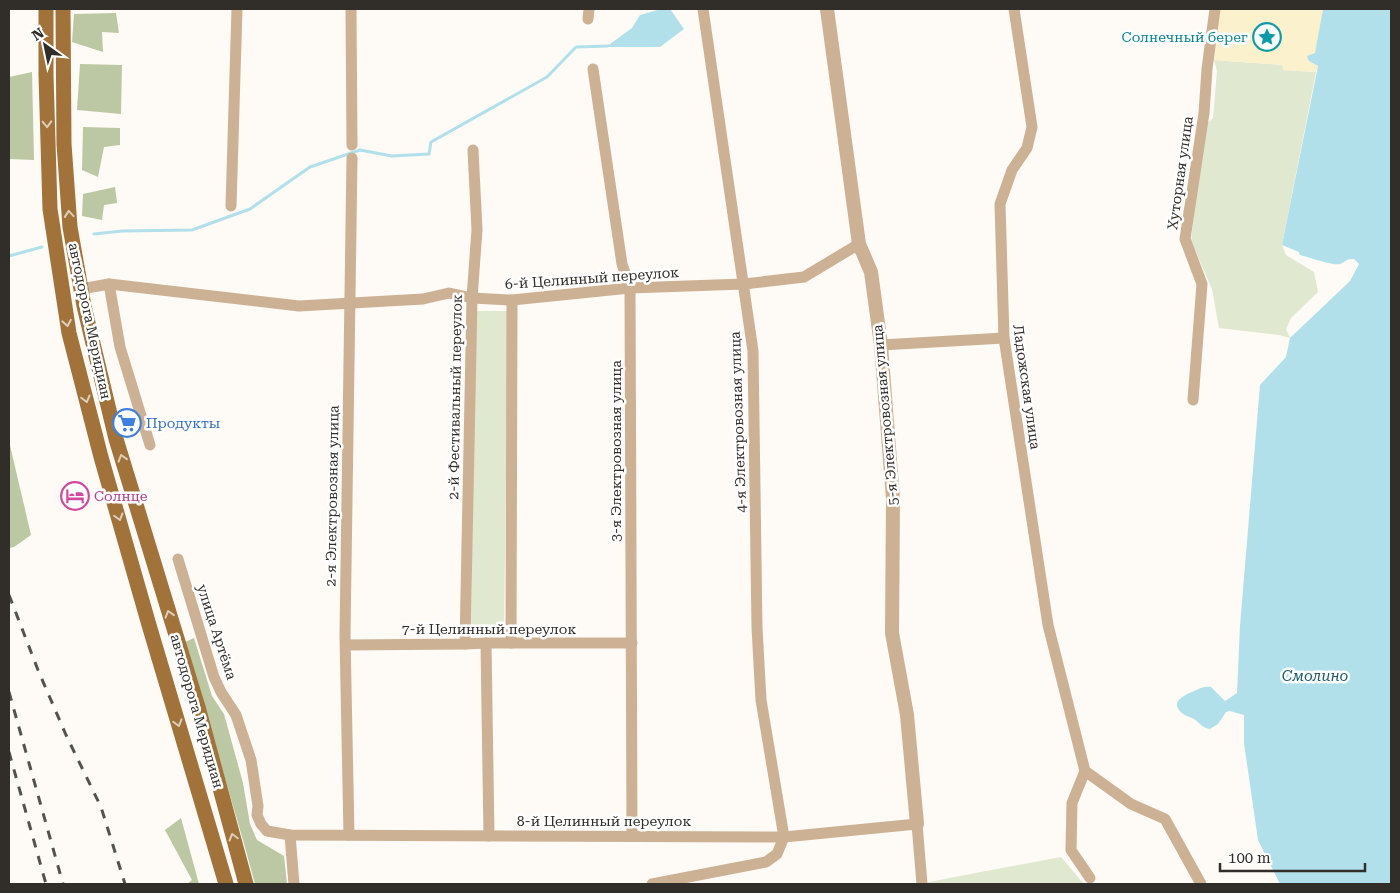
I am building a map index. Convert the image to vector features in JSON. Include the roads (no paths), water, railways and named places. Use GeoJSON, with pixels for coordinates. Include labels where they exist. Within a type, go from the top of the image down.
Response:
{"type":"FeatureCollection","features":[{"type":"Feature","properties":{"kind":"main road","name":"автодорога Меридиан"},"geometry":{"type":"LineString","coordinates":[[46,9],[50,209],[69,333],[101,457],[226,884]]}},
{"type":"Feature","properties":{"kind":"main road","name":"автодорога Меридиан"},"geometry":{"type":"LineString","coordinates":[[63,9],[64,144],[70,227],[81,289],[116,439],[198,706],[246,884]]}},
{"type":"Feature","properties":{"kind":"main road"},"geometry":{"type":"LineString","coordinates":[[62,293],[81,289]]}},
{"type":"Feature","properties":{"kind":"street"},"geometry":{"type":"LineString","coordinates":[[230,206],[237,9]]}},
{"type":"Feature","properties":{"kind":"street"},"geometry":{"type":"LineString","coordinates":[[351,9],[352,145]]}},
{"type":"Feature","properties":{"kind":"street","name":"4-я Электровозная улица"},"geometry":{"type":"LineString","coordinates":[[703,9],[753,351],[757,628],[761,700],[784,837]]}},
{"type":"Feature","properties":{"kind":"street","name":"5-я Электровозная улица"},"geometry":{"type":"LineString","coordinates":[[826,9],[859,244],[871,272],[882,345],[893,498],[892,633],[906,715],[917,824]]}},
{"type":"Feature","properties":{"kind":"street","name":"Ладожская улица"},"geometry":{"type":"LineString","coordinates":[[1014,9],[1032,127],[1027,148],[1012,170],[1000,204],[1004,338],[1048,625],[1085,771]]}},
{"type":"Feature","properties":{"kind":"street","name":"Хуторная улица"},"geometry":{"type":"LineString","coordinates":[[1193,400],[1202,284],[1185,239],[1204,113],[1207,69],[1215,9]]}},
{"type":"Feature","properties":{"kind":"street","name":"3-я Электровозная улица"},"geometry":{"type":"LineString","coordinates":[[593,69],[622,264],[630,288],[632,836]]}},
{"type":"Feature","properties":{"kind":"street","name":"2-й Фестивальный переулок"},"geometry":{"type":"LineString","coordinates":[[465,644],[472,298],[476,230],[473,150]]}},
{"type":"Feature","properties":{"kind":"street","name":"2-я Электровозная улица"},"geometry":{"type":"LineString","coordinates":[[349,835],[346,645],[352,158]]}},
{"type":"Feature","properties":{"kind":"street","name":"6-й Целинный переулок"},"geometry":{"type":"LineString","coordinates":[[81,289],[109,284],[299,306],[422,299],[449,293],[472,298],[512,300],[630,288],[744,284],[804,277],[859,244]]}},
{"type":"Feature","properties":{"kind":"street"},"geometry":{"type":"LineString","coordinates":[[109,284],[120,347],[150,445]]}},
{"type":"Feature","properties":{"kind":"street"},"geometry":{"type":"LineString","coordinates":[[511,643],[512,300]]}},
{"type":"Feature","properties":{"kind":"street"},"geometry":{"type":"LineString","coordinates":[[882,345],[1004,338]]}},
{"type":"Feature","properties":{"kind":"street","name":"улица Артёма"},"geometry":{"type":"LineString","coordinates":[[178,559],[214,676],[221,692],[236,715],[251,760],[258,806],[257,815],[267,831],[290,835]]}},
{"type":"Feature","properties":{"kind":"street"},"geometry":{"type":"LineString","coordinates":[[486,643],[489,836]]}},
{"type":"Feature","properties":{"kind":"street","name":"7-й Целинный переулок"},"geometry":{"type":"LineString","coordinates":[[346,645],[632,643]]}},
{"type":"Feature","properties":{"kind":"street"},"geometry":{"type":"LineString","coordinates":[[1090,878],[1071,850],[1072,803],[1085,771],[1131,804],[1165,819],[1201,884]]}},
{"type":"Feature","properties":{"kind":"street"},"geometry":{"type":"LineString","coordinates":[[917,824],[922,884]]}},
{"type":"Feature","properties":{"kind":"street","name":"8-й Целинный переулок"},"geometry":{"type":"LineString","coordinates":[[290,835],[784,837],[917,824]]}},
{"type":"Feature","properties":{"kind":"street"},"geometry":{"type":"LineString","coordinates":[[290,835],[294,884]]}},
{"type":"Feature","properties":{"kind":"street"},"geometry":{"type":"LineString","coordinates":[[652,884],[766,862],[777,854],[784,837]]}},
{"type":"Feature","properties":{"kind":"water"},"geometry":{"type":"Polygon","coordinates":[[[661,9],[670,9],[684,29],[660,47],[606,47],[632,28],[640,15],[661,9]]]}},
{"type":"Feature","properties":{"kind":"water","name":"Смолино"},"geometry":{"type":"Polygon","coordinates":[[[1323,9],[1391,9],[1391,884],[1280,884],[1258,840],[1244,743],[1244,715],[1230,711],[1226,712],[1218,724],[1210,729],[1205,728],[1194,719],[1183,714],[1177,706],[1181,698],[1203,687],[1211,687],[1225,701],[1237,693],[1240,626],[1260,385],[1286,357],[1290,338],[1350,281],[1359,264],[1354,259],[1340,264],[1326,263],[1300,255],[1299,252],[1282,245],[1318,66],[1309,61],[1307,56],[1315,53],[1323,9]]]}},
{"type":"Feature","properties":{"kind":"waterway"},"geometry":{"type":"LineString","coordinates":[[94,234],[122,231],[192,230],[250,209],[310,167],[360,150],[392,156],[429,154],[431,142],[547,77],[576,47],[608,46]]}},
{"type":"Feature","properties":{"kind":"waterway"},"geometry":{"type":"LineString","coordinates":[[9,256],[42,247]]}},
{"type":"Feature","properties":{"kind":"railway"},"geometry":{"type":"LineString","coordinates":[[9,595],[66,735],[101,807],[125,884]]}},
{"type":"Feature","properties":{"kind":"railway"},"geometry":{"type":"LineString","coordinates":[[9,692],[63,884]]}},
{"type":"Feature","properties":{"kind":"railway"},"geometry":{"type":"LineString","coordinates":[[9,752],[46,884]]}},
{"type":"Feature","properties":{"kind":"place","name":"Солнечный берег"},"geometry":{"type":"Point","coordinates":[1267,37]}},
{"type":"Feature","properties":{"kind":"place","name":"Продукты"},"geometry":{"type":"Point","coordinates":[127,423]}},
{"type":"Feature","properties":{"kind":"place","name":"Солнце"},"geometry":{"type":"Point","coordinates":[75,496]}}]}
